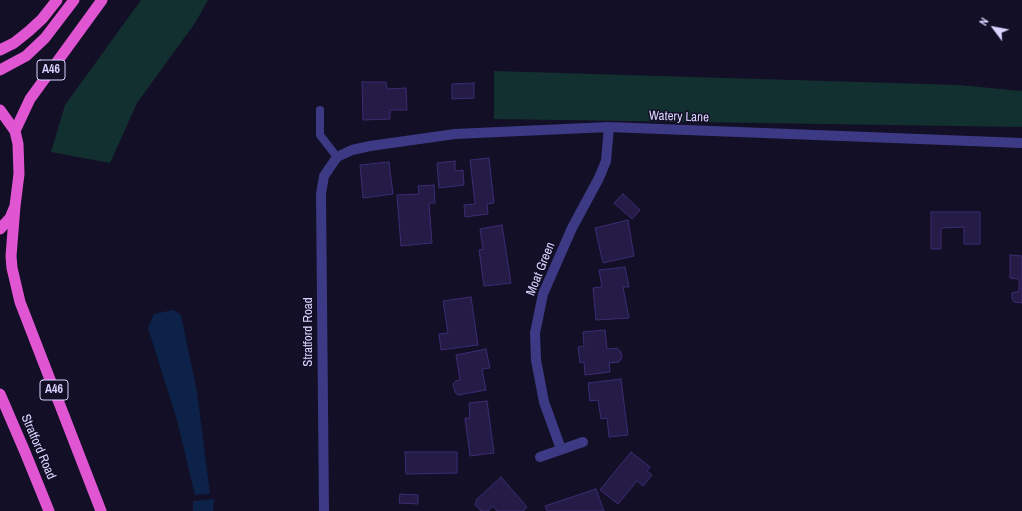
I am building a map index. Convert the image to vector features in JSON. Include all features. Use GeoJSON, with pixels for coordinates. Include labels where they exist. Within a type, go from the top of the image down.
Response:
{"type":"FeatureCollection","features":[{"type":"Feature","properties":{"kind":"highway"},"geometry":{"type":"LineString","coordinates":[[0,50],[14,44],[42,20],[57,0]]}},
{"type":"Feature","properties":{"kind":"highway","name":"A46"},"geometry":{"type":"LineString","coordinates":[[0,70],[26,56],[45,38],[74,0]]}},
{"type":"Feature","properties":{"kind":"highway","name":"A46"},"geometry":{"type":"LineString","coordinates":[[15,131],[30,99],[102,0]]}},
{"type":"Feature","properties":{"kind":"highway"},"geometry":{"type":"LineString","coordinates":[[0,110],[15,131],[18,144],[19,174],[15,206],[10,218],[0,230]]}},
{"type":"Feature","properties":{"kind":"highway","name":"A46"},"geometry":{"type":"LineString","coordinates":[[15,206],[11,256],[12,268],[20,302],[101,511]]}},
{"type":"Feature","properties":{"kind":"highway","name":"Stratford Road"},"geometry":{"type":"LineString","coordinates":[[0,394],[48,511]]}},
{"type":"Feature","properties":{"kind":"street","name":"Watery Lane"},"geometry":{"type":"LineString","coordinates":[[337,157],[352,150],[370,146],[455,134],[609,127],[1022,143]]}},
{"type":"Feature","properties":{"kind":"street","name":"Moat Green"},"geometry":{"type":"LineString","coordinates":[[561,449],[544,402],[536,360],[535,333],[543,294],[572,228],[599,178],[606,161],[609,127]]}},
{"type":"Feature","properties":{"kind":"street","name":"Stratford Road"},"geometry":{"type":"LineString","coordinates":[[324,511],[321,194],[324,176],[337,157]]}},
{"type":"Feature","properties":{"kind":"street"},"geometry":{"type":"LineString","coordinates":[[540,457],[583,442]]}},
{"type":"Feature","properties":{"kind":"lane"},"geometry":{"type":"LineString","coordinates":[[320,110],[320,135],[337,157]]}},
{"type":"Feature","properties":{"kind":"green space"},"geometry":{"type":"Polygon","coordinates":[[[141,0],[208,0],[195,23],[137,103],[110,163],[51,152],[65,105],[141,0]]]}},
{"type":"Feature","properties":{"kind":"green space"},"geometry":{"type":"Polygon","coordinates":[[[494,71],[959,85],[1022,91],[1022,127],[494,119],[494,71]]]}},
{"type":"Feature","properties":{"kind":"water"},"geometry":{"type":"Polygon","coordinates":[[[173,310],[181,315],[197,392],[210,494],[195,495],[177,420],[148,328],[154,314],[173,310]]]}},
{"type":"Feature","properties":{"kind":"water"},"geometry":{"type":"Polygon","coordinates":[[[214,499],[213,511],[193,511],[193,501],[214,499]]]}},
{"type":"Feature","properties":{"kind":"building"},"geometry":{"type":"Polygon","coordinates":[[[362,82],[386,82],[387,89],[406,88],[407,110],[390,110],[390,119],[363,120],[362,82]]]}},
{"type":"Feature","properties":{"kind":"building"},"geometry":{"type":"Polygon","coordinates":[[[474,83],[474,98],[452,99],[452,84],[474,83]]]}},
{"type":"Feature","properties":{"kind":"building"},"geometry":{"type":"Polygon","coordinates":[[[489,158],[494,203],[487,204],[488,214],[465,217],[464,205],[475,204],[470,160],[489,158]]]}},
{"type":"Feature","properties":{"kind":"building"},"geometry":{"type":"Polygon","coordinates":[[[455,161],[455,171],[463,170],[464,185],[439,188],[437,163],[455,161]]]}},
{"type":"Feature","properties":{"kind":"building"},"geometry":{"type":"Polygon","coordinates":[[[389,162],[393,194],[363,198],[360,165],[389,162]]]}},
{"type":"Feature","properties":{"kind":"building"},"geometry":{"type":"Polygon","coordinates":[[[434,185],[435,203],[429,203],[432,243],[401,246],[397,195],[419,194],[418,186],[434,185]]]}},
{"type":"Feature","properties":{"kind":"building"},"geometry":{"type":"Polygon","coordinates":[[[623,194],[640,210],[632,219],[614,203],[623,194]]]}},
{"type":"Feature","properties":{"kind":"building"},"geometry":{"type":"Polygon","coordinates":[[[931,212],[980,212],[980,244],[964,244],[964,227],[941,228],[941,249],[931,249],[931,212]]]}},
{"type":"Feature","properties":{"kind":"building"},"geometry":{"type":"Polygon","coordinates":[[[628,220],[634,256],[603,263],[595,228],[628,220]]]}},
{"type":"Feature","properties":{"kind":"building"},"geometry":{"type":"Polygon","coordinates":[[[502,225],[511,283],[484,286],[479,250],[483,249],[480,229],[502,225]]]}},
{"type":"Feature","properties":{"kind":"building"},"geometry":{"type":"Polygon","coordinates":[[[1010,255],[1022,256],[1022,303],[1014,302],[1012,299],[1012,293],[1019,291],[1019,279],[1010,278],[1010,255]]]}},
{"type":"Feature","properties":{"kind":"building"},"geometry":{"type":"Polygon","coordinates":[[[625,267],[629,287],[623,287],[629,318],[596,320],[593,288],[602,287],[599,270],[625,267]]]}},
{"type":"Feature","properties":{"kind":"building"},"geometry":{"type":"Polygon","coordinates":[[[471,297],[478,345],[441,350],[439,334],[448,333],[443,301],[471,297]]]}},
{"type":"Feature","properties":{"kind":"building"},"geometry":{"type":"Polygon","coordinates":[[[605,330],[607,349],[617,348],[621,352],[622,357],[619,362],[609,363],[610,372],[585,375],[584,362],[580,363],[578,347],[584,346],[583,332],[605,330]]]}},
{"type":"Feature","properties":{"kind":"building"},"geometry":{"type":"Polygon","coordinates":[[[486,349],[490,368],[482,369],[486,390],[458,395],[455,392],[453,384],[460,380],[456,355],[486,349]]]}},
{"type":"Feature","properties":{"kind":"building"},"geometry":{"type":"Polygon","coordinates":[[[621,379],[628,435],[609,437],[607,418],[601,419],[598,400],[590,401],[588,383],[621,379]]]}},
{"type":"Feature","properties":{"kind":"building"},"geometry":{"type":"Polygon","coordinates":[[[487,401],[494,453],[470,456],[465,418],[470,418],[469,403],[487,401]]]}},
{"type":"Feature","properties":{"kind":"building"},"geometry":{"type":"Polygon","coordinates":[[[405,452],[457,452],[457,473],[406,474],[405,452]]]}},
{"type":"Feature","properties":{"kind":"building"},"geometry":{"type":"Polygon","coordinates":[[[631,452],[650,467],[647,471],[652,475],[643,486],[637,481],[618,504],[600,490],[631,452]]]}},
{"type":"Feature","properties":{"kind":"building"},"geometry":{"type":"Polygon","coordinates":[[[501,477],[527,507],[523,511],[497,511],[493,506],[488,511],[481,511],[475,505],[477,499],[501,477]]]}},
{"type":"Feature","properties":{"kind":"building"},"geometry":{"type":"Polygon","coordinates":[[[596,489],[604,511],[547,511],[545,506],[596,489]]]}},
{"type":"Feature","properties":{"kind":"building"},"geometry":{"type":"Polygon","coordinates":[[[400,494],[418,495],[418,504],[399,503],[400,494]]]}}]}
